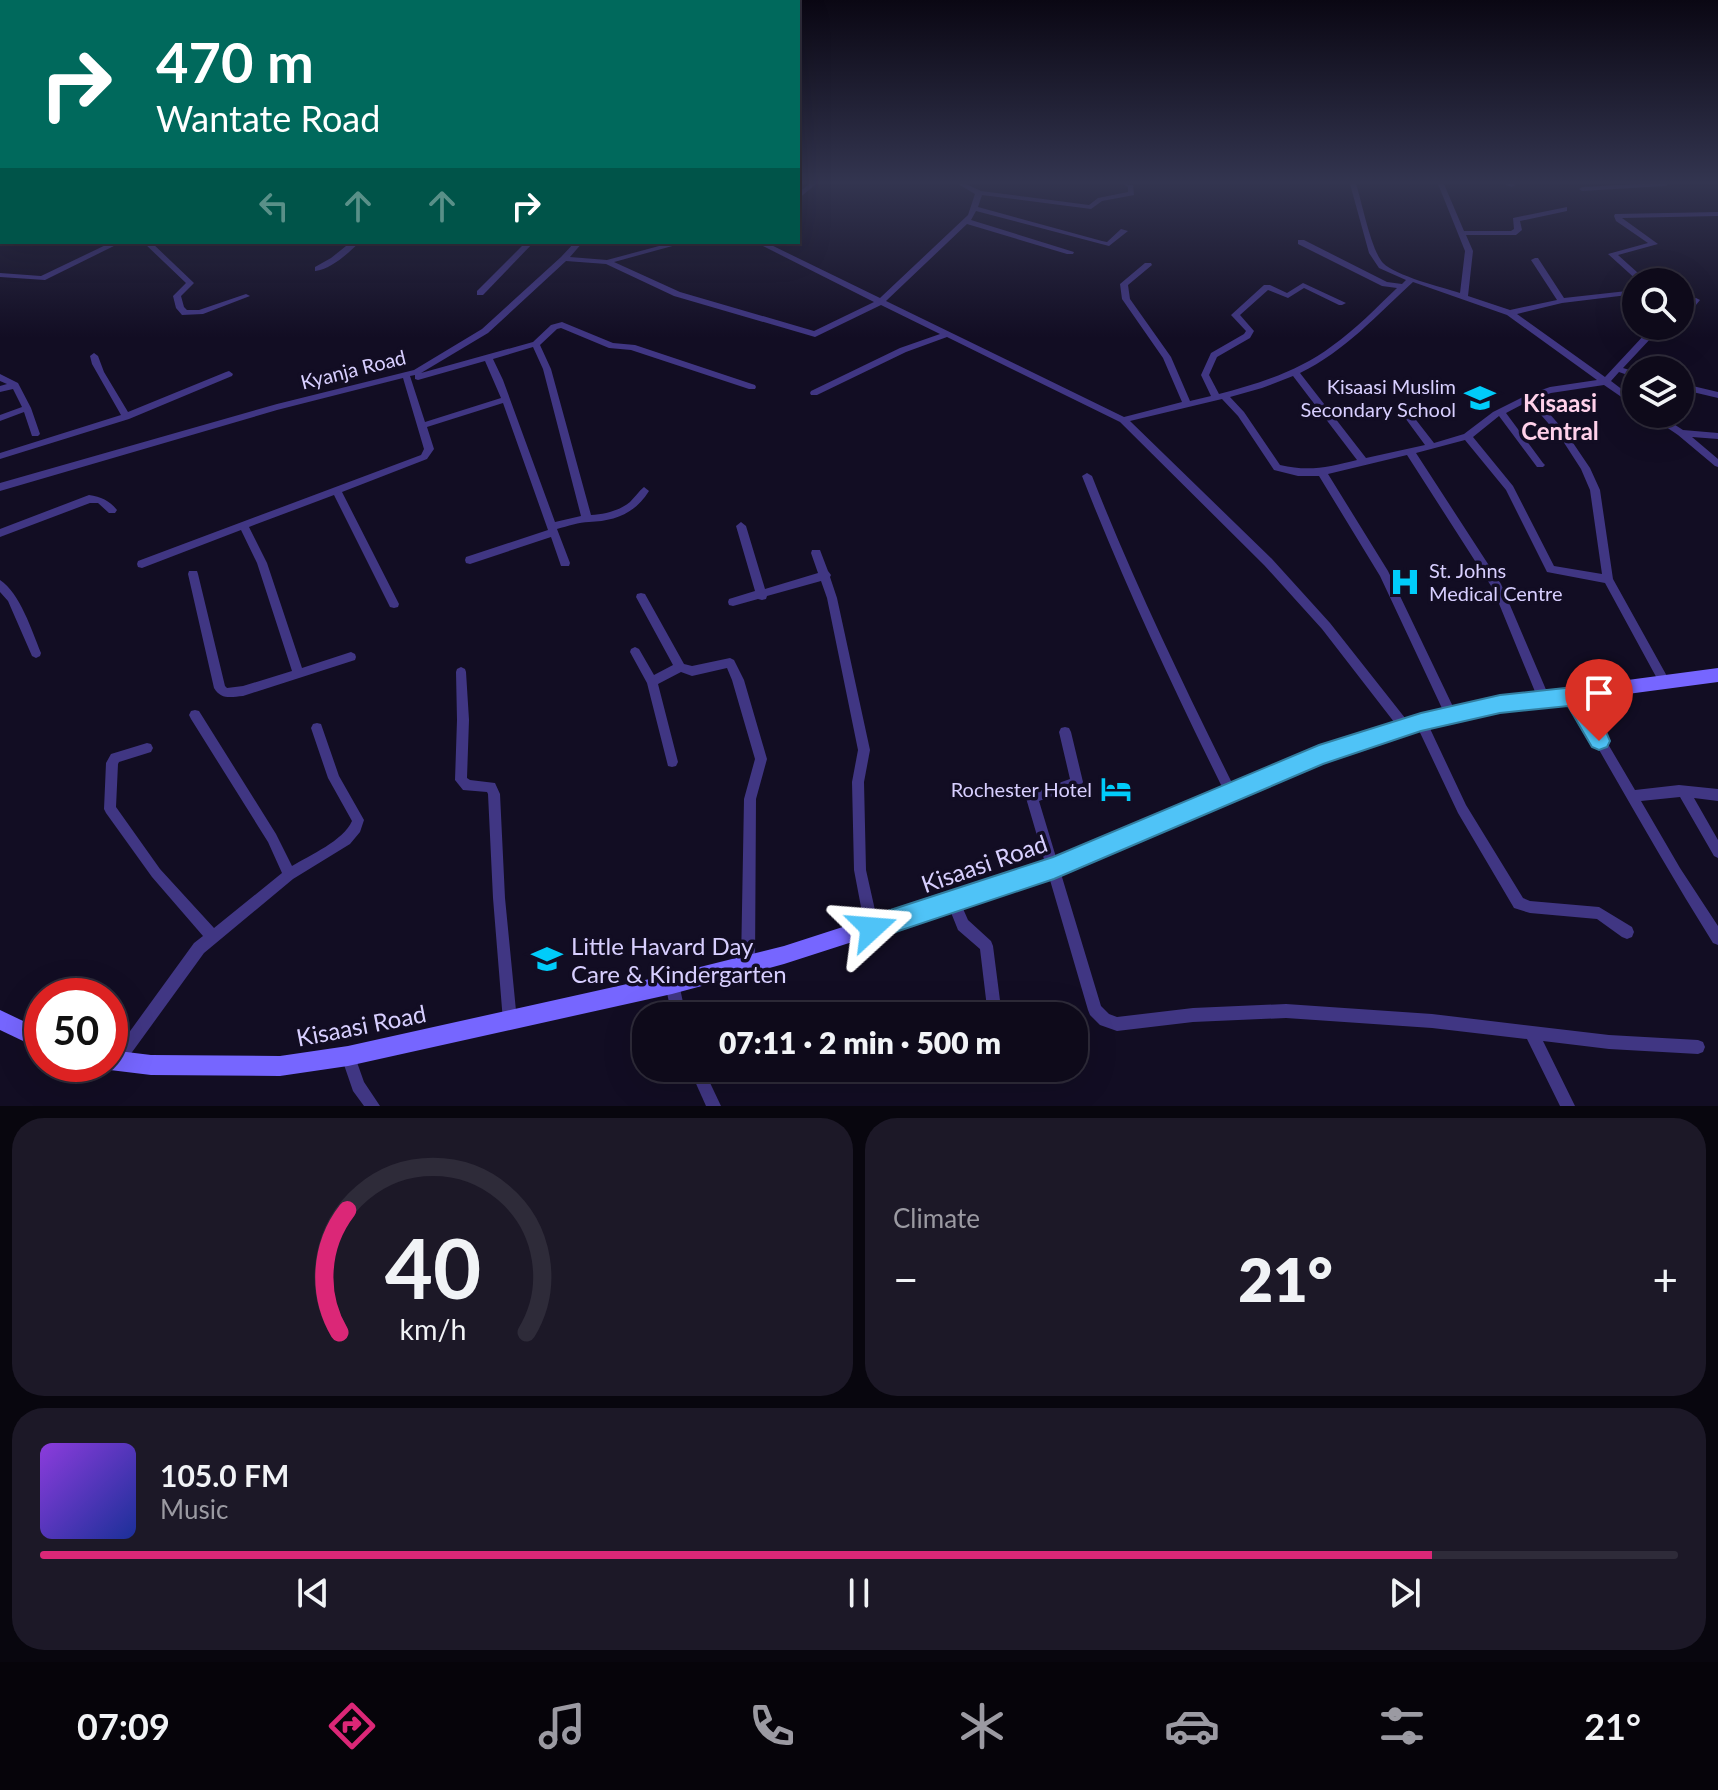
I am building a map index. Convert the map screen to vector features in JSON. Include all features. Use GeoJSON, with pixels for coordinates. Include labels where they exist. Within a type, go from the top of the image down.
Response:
{"type":"FeatureCollection","features":[{"type":"Feature","properties":{"kind":"main road","name":"Kisaasi Road"},"geometry":{"type":"LineString","coordinates":[[128,1061],[238,1067],[280,1066],[348,1056],[672,984],[872,928],[1054,868],[1319,755],[1413,724],[1500,704],[1718,675]]}},
{"type":"Feature","properties":{"kind":"main road"},"geometry":{"type":"LineString","coordinates":[[0,1020],[24,1031]]}},
{"type":"Feature","properties":{"kind":"street"},"geometry":{"type":"LineString","coordinates":[[607,262],[677,294],[811,335],[835,327],[882,301],[949,236]]}},
{"type":"Feature","properties":{"kind":"street"},"geometry":{"type":"LineString","coordinates":[[1015,236],[1070,252]]}},
{"type":"Feature","properties":{"kind":"street"},"geometry":{"type":"LineString","coordinates":[[1074,236],[1109,244],[1119,236]]}},
{"type":"Feature","properties":{"kind":"street"},"geometry":{"type":"LineString","coordinates":[[1369,236],[1377,261],[1387,270],[1510,313],[1622,394]]}},
{"type":"Feature","properties":{"kind":"street"},"geometry":{"type":"LineString","coordinates":[[1464,236],[1470,257],[1464,296]]}},
{"type":"Feature","properties":{"kind":"street"},"geometry":{"type":"LineString","coordinates":[[1629,268],[1613,253],[1654,244],[1642,236]]}},
{"type":"Feature","properties":{"kind":"street"},"geometry":{"type":"LineString","coordinates":[[1301,242],[1385,284],[1403,287]]}},
{"type":"Feature","properties":{"kind":"street"},"geometry":{"type":"LineString","coordinates":[[0,275],[42,278],[114,244]]}},
{"type":"Feature","properties":{"kind":"street"},"geometry":{"type":"LineString","coordinates":[[149,244],[190,283],[177,296],[185,313],[200,312],[246,296]]}},
{"type":"Feature","properties":{"kind":"street"},"geometry":{"type":"LineString","coordinates":[[318,269],[354,244]]}},
{"type":"Feature","properties":{"kind":"street"},"geometry":{"type":"LineString","coordinates":[[480,293],[528,244]]}},
{"type":"Feature","properties":{"kind":"street"},"geometry":{"type":"LineString","coordinates":[[567,244],[571,251]]}},
{"type":"Feature","properties":{"kind":"street","name":"Kyanja Road"},"geometry":{"type":"LineString","coordinates":[[0,487],[277,407],[407,378],[485,331],[577,244]]}},
{"type":"Feature","properties":{"kind":"street"},"geometry":{"type":"LineString","coordinates":[[564,259],[607,262],[675,244]]}},
{"type":"Feature","properties":{"kind":"street"},"geometry":{"type":"LineString","coordinates":[[763,244],[1123,420],[1268,562],[1413,724],[1519,903],[1530,907],[1599,913],[1627,932]]}},
{"type":"Feature","properties":{"kind":"street"},"geometry":{"type":"LineString","coordinates":[[1535,260],[1562,301]]}},
{"type":"Feature","properties":{"kind":"street"},"geometry":{"type":"LineString","coordinates":[[1148,265],[1124,284],[1126,299],[1167,357],[1187,403]]}},
{"type":"Feature","properties":{"kind":"street"},"geometry":{"type":"LineString","coordinates":[[1123,420],[1295,372],[1334,349],[1412,279]]}},
{"type":"Feature","properties":{"kind":"street"},"geometry":{"type":"LineString","coordinates":[[1342,303],[1303,285],[1288,296],[1267,287],[1235,315],[1250,331],[1247,336],[1214,355],[1205,375],[1219,395],[1241,414],[1277,468],[1298,473],[1322,472],[1467,436],[1501,412],[1530,397],[1550,390],[1605,382],[1644,340]]}},
{"type":"Feature","properties":{"kind":"street"},"geometry":{"type":"LineString","coordinates":[[1510,313],[1562,301],[1622,294]]}},
{"type":"Feature","properties":{"kind":"street"},"geometry":{"type":"LineString","coordinates":[[142,564],[424,457],[429,449],[407,378],[489,360],[536,344],[554,327],[566,325],[612,346],[632,347],[752,387]]}},
{"type":"Feature","properties":{"kind":"street"},"geometry":{"type":"LineString","coordinates":[[814,393],[903,350],[949,334]]}},
{"type":"Feature","properties":{"kind":"street"},"geometry":{"type":"LineString","coordinates":[[536,344],[547,369],[587,518]]}},
{"type":"Feature","properties":{"kind":"street"},"geometry":{"type":"LineString","coordinates":[[94,356],[100,373],[116,393],[126,417]]}},
{"type":"Feature","properties":{"kind":"street"},"geometry":{"type":"LineString","coordinates":[[489,360],[565,563]]}},
{"type":"Feature","properties":{"kind":"street"},"geometry":{"type":"LineString","coordinates":[[1618,369],[1622,370]]}},
{"type":"Feature","properties":{"kind":"street"},"geometry":{"type":"LineString","coordinates":[[1295,372],[1364,463]]}},
{"type":"Feature","properties":{"kind":"street"},"geometry":{"type":"LineString","coordinates":[[0,456],[126,417],[229,374]]}},
{"type":"Feature","properties":{"kind":"street"},"geometry":{"type":"LineString","coordinates":[[0,377],[15,385],[27,408],[35,434]]}},
{"type":"Feature","properties":{"kind":"street"},"geometry":{"type":"LineString","coordinates":[[0,389],[15,385]]}},
{"type":"Feature","properties":{"kind":"street"},"geometry":{"type":"LineString","coordinates":[[1694,389],[1718,395]]}},
{"type":"Feature","properties":{"kind":"street"},"geometry":{"type":"LineString","coordinates":[[1530,397],[1572,446],[1592,483],[1608,579],[1664,681]]}},
{"type":"Feature","properties":{"kind":"street"},"geometry":{"type":"LineString","coordinates":[[421,426],[506,399]]}},
{"type":"Feature","properties":{"kind":"street"},"geometry":{"type":"LineString","coordinates":[[0,418],[27,408]]}},
{"type":"Feature","properties":{"kind":"street"},"geometry":{"type":"LineString","coordinates":[[1403,409],[1431,446]]}},
{"type":"Feature","properties":{"kind":"street"},"geometry":{"type":"LineString","coordinates":[[1501,412],[1540,465]]}},
{"type":"Feature","properties":{"kind":"street"},"geometry":{"type":"LineString","coordinates":[[1673,428],[1718,464]]}},
{"type":"Feature","properties":{"kind":"street"},"geometry":{"type":"LineString","coordinates":[[1681,433],[1718,436]]}},
{"type":"Feature","properties":{"kind":"street"},"geometry":{"type":"LineString","coordinates":[[1467,436],[1510,488],[1551,569],[1608,579]]}},
{"type":"Feature","properties":{"kind":"street"},"geometry":{"type":"LineString","coordinates":[[1410,452],[1497,587],[1544,699]]}},
{"type":"Feature","properties":{"kind":"street"},"geometry":{"type":"LineString","coordinates":[[1322,472],[1384,574],[1451,715]]}},
{"type":"Feature","properties":{"kind":"street"},"geometry":{"type":"LineString","coordinates":[[1087,476],[1107,530],[1231,793]]}},
{"type":"Feature","properties":{"kind":"street"},"geometry":{"type":"LineString","coordinates":[[337,491],[394,604]]}},
{"type":"Feature","properties":{"kind":"street"},"geometry":{"type":"LineString","coordinates":[[470,560],[587,518],[616,514],[638,501],[644,491]]}},
{"type":"Feature","properties":{"kind":"street"},"geometry":{"type":"LineString","coordinates":[[0,533],[85,500],[100,500],[112,510]]}},
{"type":"Feature","properties":{"kind":"street"},"geometry":{"type":"LineString","coordinates":[[244,526],[262,563],[298,672]]}},
{"type":"Feature","properties":{"kind":"street"},"geometry":{"type":"LineString","coordinates":[[741,526],[762,596]]}},
{"type":"Feature","properties":{"kind":"street"},"geometry":{"type":"LineString","coordinates":[[816,553],[826,575],[864,750],[858,782],[860,870],[872,928]]}},
{"type":"Feature","properties":{"kind":"street"},"geometry":{"type":"LineString","coordinates":[[193,574],[220,688],[225,693],[243,691],[351,657]]}},
{"type":"Feature","properties":{"kind":"street"},"geometry":{"type":"LineString","coordinates":[[733,602],[826,575]]}},
{"type":"Feature","properties":{"kind":"street"},"geometry":{"type":"LineString","coordinates":[[0,584],[12,599],[36,653]]}},
{"type":"Feature","properties":{"kind":"street"},"geometry":{"type":"LineString","coordinates":[[641,597],[680,667],[692,671],[725,662],[732,664],[761,759],[750,799],[748,964]]}},
{"type":"Feature","properties":{"kind":"street"},"geometry":{"type":"LineString","coordinates":[[635,652],[652,682],[672,762]]}},
{"type":"Feature","properties":{"kind":"street"},"geometry":{"type":"LineString","coordinates":[[652,682],[680,667]]}},
{"type":"Feature","properties":{"kind":"street"},"geometry":{"type":"LineString","coordinates":[[461,672],[461,780],[467,786],[491,787],[494,794],[510,1021]]}},
{"type":"Feature","properties":{"kind":"street"},"geometry":{"type":"LineString","coordinates":[[1574,696],[1718,938]]}},
{"type":"Feature","properties":{"kind":"street"},"geometry":{"type":"LineString","coordinates":[[195,715],[272,838],[289,875]]}},
{"type":"Feature","properties":{"kind":"street"},"geometry":{"type":"LineString","coordinates":[[128,1041],[185,964],[213,937],[289,875],[346,840],[359,824],[334,778],[317,728]]}},
{"type":"Feature","properties":{"kind":"street"},"geometry":{"type":"LineString","coordinates":[[1065,732],[1077,782],[1032,798],[1095,1010],[1111,1023],[1286,1011],[1432,1021],[1609,1042],[1698,1047]]}},
{"type":"Feature","properties":{"kind":"street"},"geometry":{"type":"LineString","coordinates":[[147,748],[115,758],[112,763],[110,809],[156,873],[213,937]]}},
{"type":"Feature","properties":{"kind":"street"},"geometry":{"type":"LineString","coordinates":[[1631,796],[1683,791],[1718,795]]}},
{"type":"Feature","properties":{"kind":"street"},"geometry":{"type":"LineString","coordinates":[[1683,791],[1718,852]]}},
{"type":"Feature","properties":{"kind":"street"},"geometry":{"type":"LineString","coordinates":[[952,900],[963,925],[986,946],[993,1002]]}},
{"type":"Feature","properties":{"kind":"street"},"geometry":{"type":"LineString","coordinates":[[672,984],[676,1002]]}},
{"type":"Feature","properties":{"kind":"street"},"geometry":{"type":"LineString","coordinates":[[1532,1034],[1568,1106]]}},
{"type":"Feature","properties":{"kind":"street"},"geometry":{"type":"LineString","coordinates":[[348,1056],[355,1078],[373,1106]]}},
{"type":"Feature","properties":{"kind":"street"},"geometry":{"type":"LineString","coordinates":[[703,1082],[714,1106]]}},
{"type":"Feature","properties":{"kind":"place","name":"Kisaasi Muslim Secondary School"},"geometry":{"type":"Point","coordinates":[1480,398]}},
{"type":"Feature","properties":{"kind":"place","name":"St. Johns Medical Centre"},"geometry":{"type":"Point","coordinates":[1405,582]}},
{"type":"Feature","properties":{"kind":"place","name":"Rochester Hotel"},"geometry":{"type":"Point","coordinates":[1116,789]}},
{"type":"Feature","properties":{"kind":"place","name":"Little Havard Day Care & Kindergarten"},"geometry":{"type":"Point","coordinates":[547,959]}},
{"type":"Feature","properties":{"kind":"district","name":"Kisaasi Central"},"geometry":{"type":"Point","coordinates":[1560,416]}},
{"type":"Feature","properties":{"kind":"route"},"geometry":{"type":"LineString","coordinates":[[872,928],[1054,868],[1319,755],[1421,722],[1500,704],[1574,696],[1599,741]]}}]}
